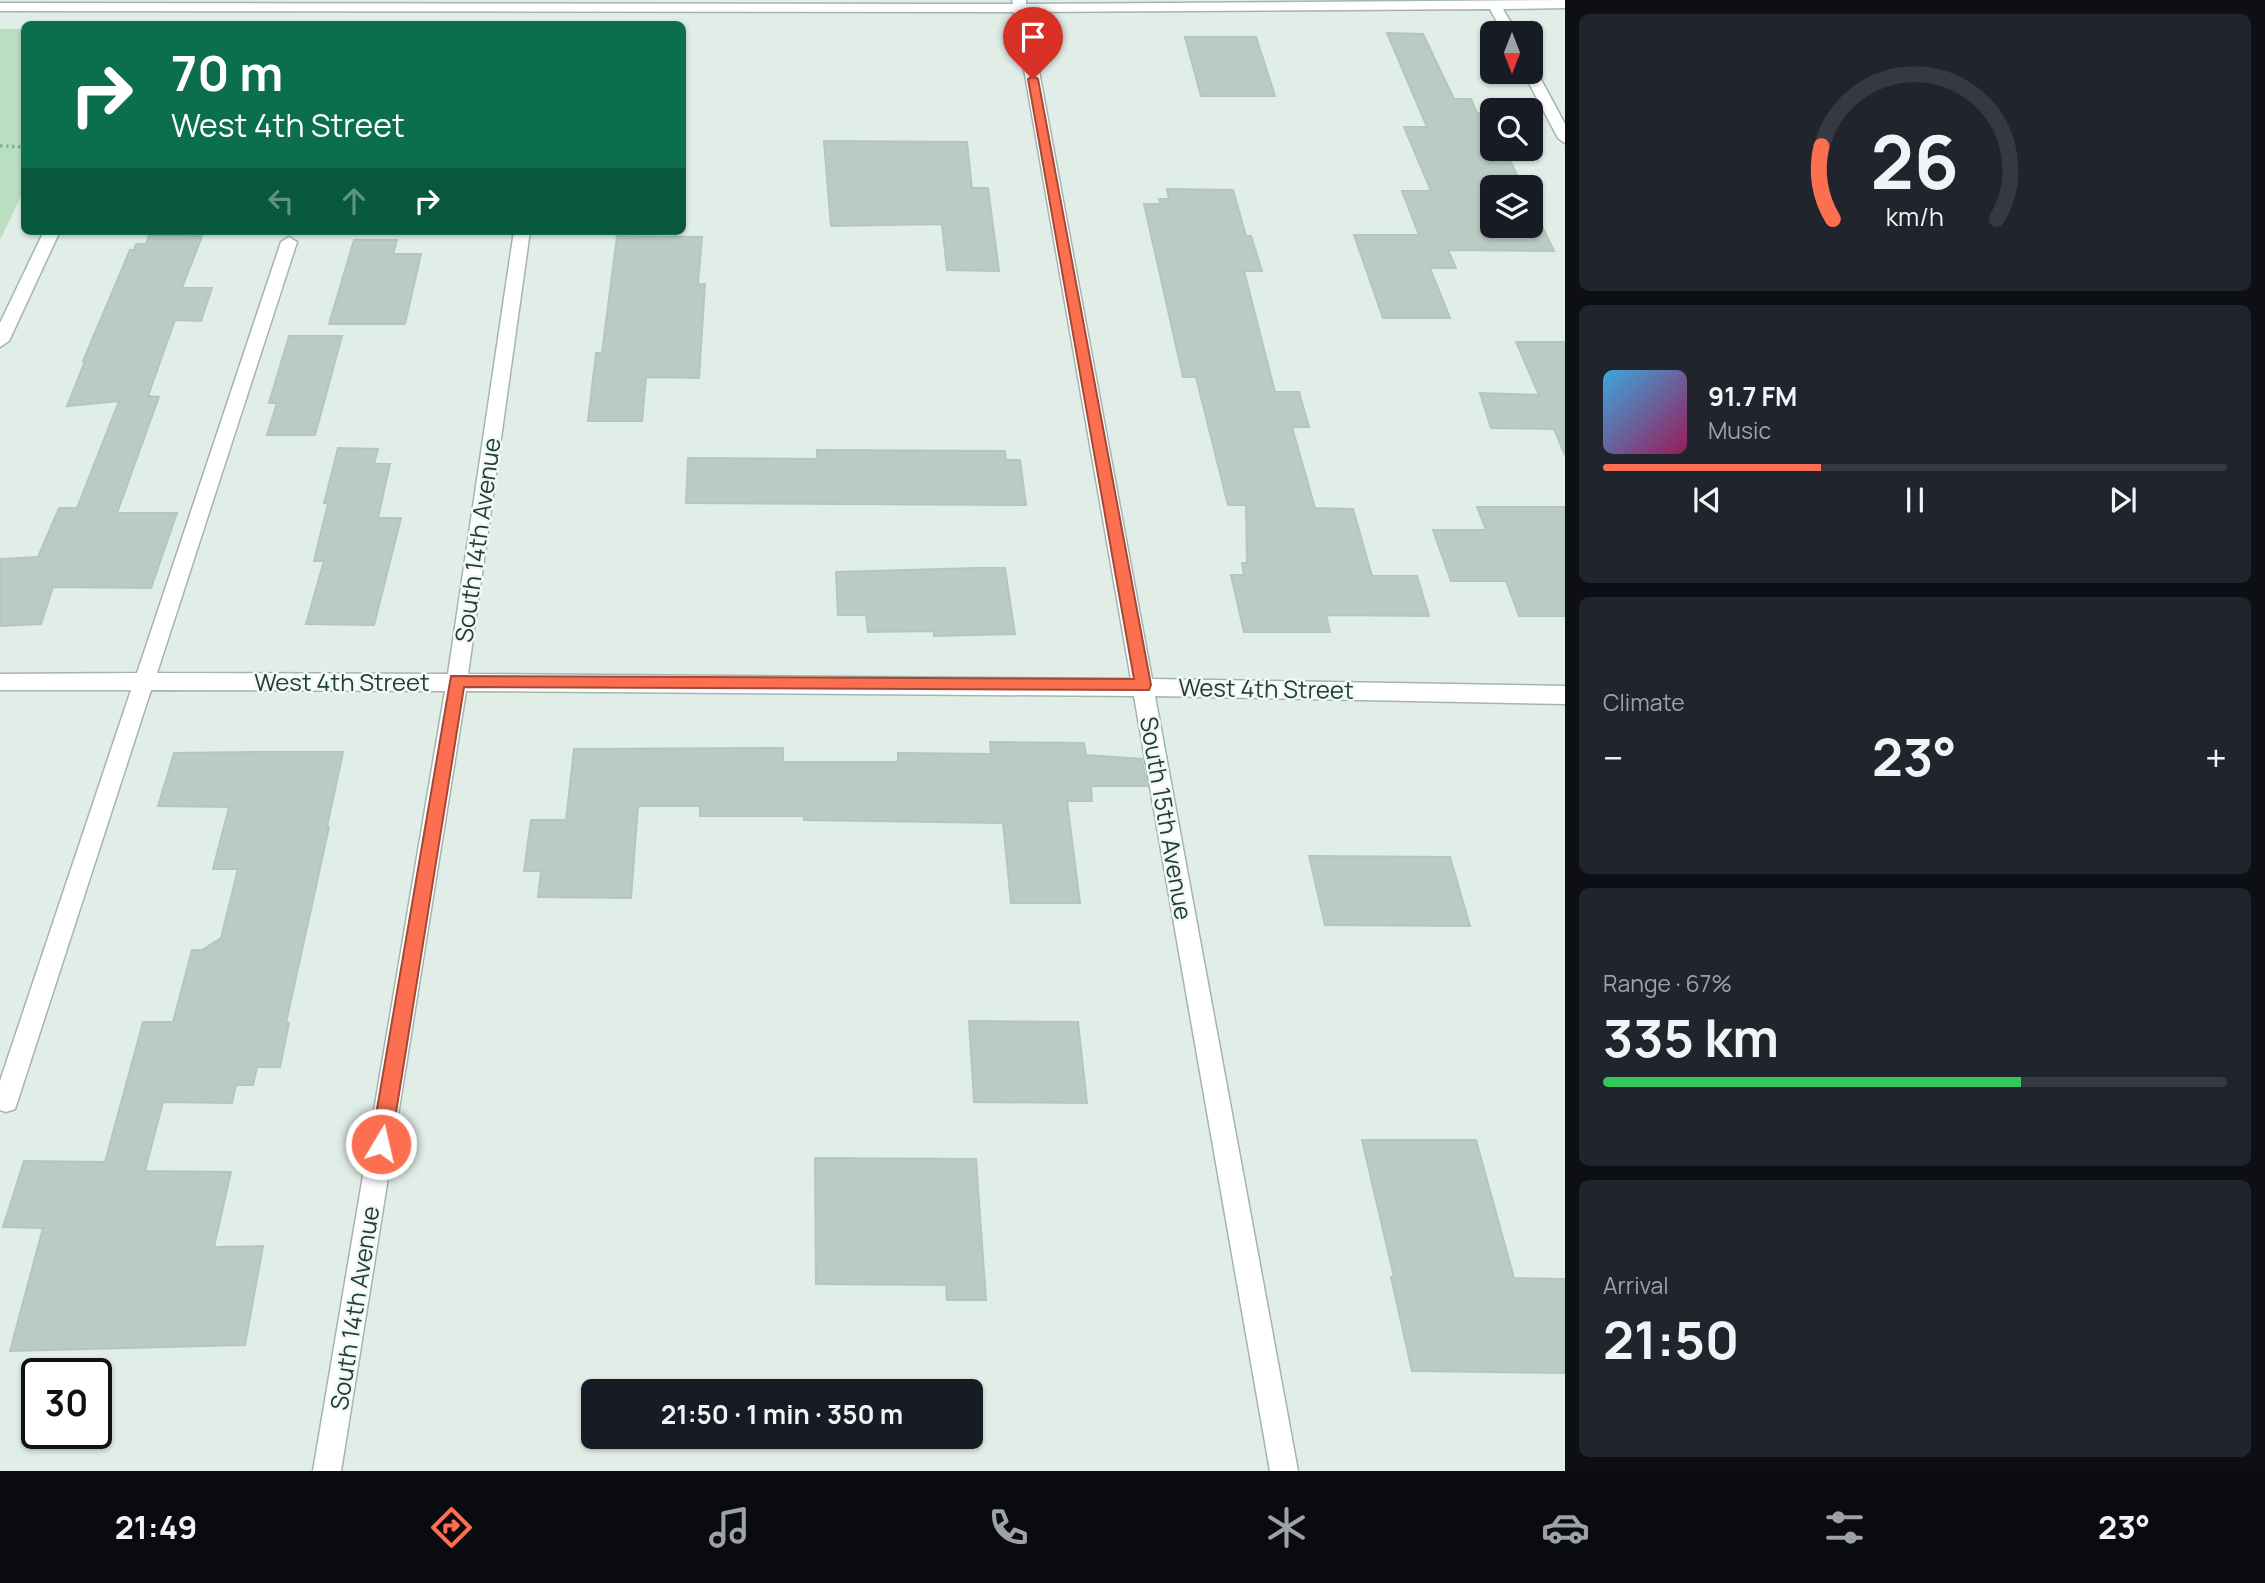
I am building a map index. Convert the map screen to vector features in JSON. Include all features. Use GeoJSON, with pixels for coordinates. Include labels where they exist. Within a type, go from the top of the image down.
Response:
{"type":"FeatureCollection","features":[{"type":"Feature","properties":{"kind":"street"},"geometry":{"type":"LineString","coordinates":[[0,7],[1493,2],[1565,4]]}},
{"type":"Feature","properties":{"kind":"street"},"geometry":{"type":"LineString","coordinates":[[1493,2],[1503,21]]}},
{"type":"Feature","properties":{"kind":"street","name":"South 15th Avenue"},"geometry":{"type":"LineString","coordinates":[[1019,4],[1284,1471]]}},
{"type":"Feature","properties":{"kind":"street"},"geometry":{"type":"LineString","coordinates":[[552,21],[555,5]]}},
{"type":"Feature","properties":{"kind":"street"},"geometry":{"type":"LineString","coordinates":[[150,21],[157,6]]}},
{"type":"Feature","properties":{"kind":"street"},"geometry":{"type":"LineString","coordinates":[[1536,84],[1565,138]]}},
{"type":"Feature","properties":{"kind":"street"},"geometry":{"type":"LineString","coordinates":[[0,341],[49,235]]}},
{"type":"Feature","properties":{"kind":"street","name":"South 14th Avenue"},"geometry":{"type":"LineString","coordinates":[[327,1471],[457,680],[521,235]]}},
{"type":"Feature","properties":{"kind":"street"},"geometry":{"type":"LineString","coordinates":[[6,1100],[289,243]]}},
{"type":"Feature","properties":{"kind":"street","name":"West 4th Street"},"geometry":{"type":"LineString","coordinates":[[0,682],[457,680],[1143,685],[1565,695]]}},
{"type":"Feature","properties":{"kind":"path"},"geometry":{"type":"LineString","coordinates":[[0,146],[21,147]]}},
{"type":"Feature","properties":{"kind":"green space"},"geometry":{"type":"Polygon","coordinates":[[[0,29],[21,29],[21,196],[0,240],[0,29]]]}},
{"type":"Feature","properties":{"kind":"building"},"geometry":{"type":"Polygon","coordinates":[[[1387,33],[1423,34],[1454,99],[1471,99],[1477,113],[1480,113],[1480,161],[1510,161],[1517,175],[1480,175],[1480,238],[1543,238],[1543,229],[1554,251],[1448,250],[1456,268],[1430,268],[1450,318],[1383,318],[1354,235],[1419,235],[1402,191],[1431,191],[1404,127],[1427,127],[1387,33]]]}},
{"type":"Feature","properties":{"kind":"building"},"geometry":{"type":"Polygon","coordinates":[[[1185,37],[1256,37],[1275,96],[1201,96],[1185,37]]]}},
{"type":"Feature","properties":{"kind":"building"},"geometry":{"type":"Polygon","coordinates":[[[824,141],[967,142],[972,188],[988,188],[999,271],[947,270],[942,224],[831,226],[824,141]]]}},
{"type":"Feature","properties":{"kind":"building"},"geometry":{"type":"Polygon","coordinates":[[[1167,189],[1233,190],[1246,236],[1251,236],[1262,271],[1244,271],[1275,392],[1299,392],[1309,427],[1292,427],[1315,508],[1353,509],[1372,576],[1417,576],[1429,616],[1326,615],[1330,632],[1244,632],[1231,575],[1244,575],[1242,563],[1247,563],[1246,505],[1228,505],[1196,377],[1183,377],[1144,204],[1161,204],[1159,199],[1169,199],[1167,189]]]}},
{"type":"Feature","properties":{"kind":"building"},"geometry":{"type":"Polygon","coordinates":[[[149,235],[202,236],[182,288],[212,288],[201,321],[175,320],[148,396],[159,397],[117,513],[177,513],[151,588],[53,587],[41,624],[0,626],[0,559],[38,557],[59,508],[77,508],[119,401],[67,406],[130,250],[134,250],[136,244],[146,244],[149,235]]]}},
{"type":"Feature","properties":{"kind":"building"},"geometry":{"type":"Polygon","coordinates":[[[617,236],[702,237],[698,284],[705,284],[699,378],[646,377],[642,421],[588,421],[596,353],[602,353],[617,236]]]}},
{"type":"Feature","properties":{"kind":"building"},"geometry":{"type":"Polygon","coordinates":[[[354,240],[397,240],[393,254],[421,254],[405,324],[329,324],[354,240]]]}},
{"type":"Feature","properties":{"kind":"building"},"geometry":{"type":"Polygon","coordinates":[[[289,336],[342,336],[315,435],[267,435],[277,403],[269,403],[289,336]]]}},
{"type":"Feature","properties":{"kind":"building"},"geometry":{"type":"Polygon","coordinates":[[[1516,342],[1565,342],[1565,455],[1554,429],[1491,428],[1480,393],[1539,395],[1516,342]]]}},
{"type":"Feature","properties":{"kind":"building"},"geometry":{"type":"Polygon","coordinates":[[[338,448],[378,449],[374,464],[390,464],[378,518],[401,518],[374,625],[306,624],[324,561],[314,561],[328,503],[324,503],[338,448]]]}},
{"type":"Feature","properties":{"kind":"building"},"geometry":{"type":"Polygon","coordinates":[[[817,450],[1005,451],[1006,460],[1020,460],[1026,505],[686,503],[688,458],[817,459],[817,450]]]}},
{"type":"Feature","properties":{"kind":"building"},"geometry":{"type":"Polygon","coordinates":[[[1477,507],[1565,507],[1565,616],[1519,616],[1506,581],[1451,581],[1433,530],[1486,530],[1477,507]]]}},
{"type":"Feature","properties":{"kind":"building"},"geometry":{"type":"Polygon","coordinates":[[[1005,568],[1015,634],[934,636],[934,631],[868,632],[866,615],[838,615],[836,572],[1005,568]]]}},
{"type":"Feature","properties":{"kind":"building"},"geometry":{"type":"Polygon","coordinates":[[[990,742],[1084,743],[1086,755],[1142,759],[1147,786],[1091,786],[1092,801],[1067,801],[1080,903],[1011,903],[1003,823],[804,820],[804,816],[700,816],[700,806],[638,806],[631,898],[538,897],[541,871],[524,871],[531,820],[566,820],[574,749],[783,748],[783,762],[898,762],[898,753],[991,754],[990,742]]]}},
{"type":"Feature","properties":{"kind":"building"},"geometry":{"type":"Polygon","coordinates":[[[343,752],[286,1023],[289,1023],[280,1067],[257,1067],[253,1085],[236,1085],[232,1103],[163,1102],[145,1171],[231,1172],[214,1247],[263,1246],[245,1345],[10,1351],[43,1228],[3,1227],[24,1161],[105,1162],[143,1022],[173,1022],[192,950],[202,950],[221,938],[238,869],[213,869],[229,807],[158,806],[174,753],[343,752]]]}},
{"type":"Feature","properties":{"kind":"building"},"geometry":{"type":"Polygon","coordinates":[[[1309,856],[1450,857],[1470,926],[1325,925],[1309,856]]]}},
{"type":"Feature","properties":{"kind":"building"},"geometry":{"type":"Polygon","coordinates":[[[969,1021],[1078,1022],[1087,1103],[974,1102],[969,1021]]]}},
{"type":"Feature","properties":{"kind":"building"},"geometry":{"type":"Polygon","coordinates":[[[1362,1140],[1476,1140],[1514,1278],[1565,1279],[1565,1373],[1412,1371],[1391,1277],[1394,1277],[1362,1140]]]}},
{"type":"Feature","properties":{"kind":"building"},"geometry":{"type":"Polygon","coordinates":[[[815,1158],[976,1159],[986,1300],[947,1300],[946,1285],[816,1284],[815,1158]]]}},
{"type":"Feature","properties":{"kind":"route"},"geometry":{"type":"LineString","coordinates":[[381,1144],[457,680],[1143,685],[1033,79]]}}]}
